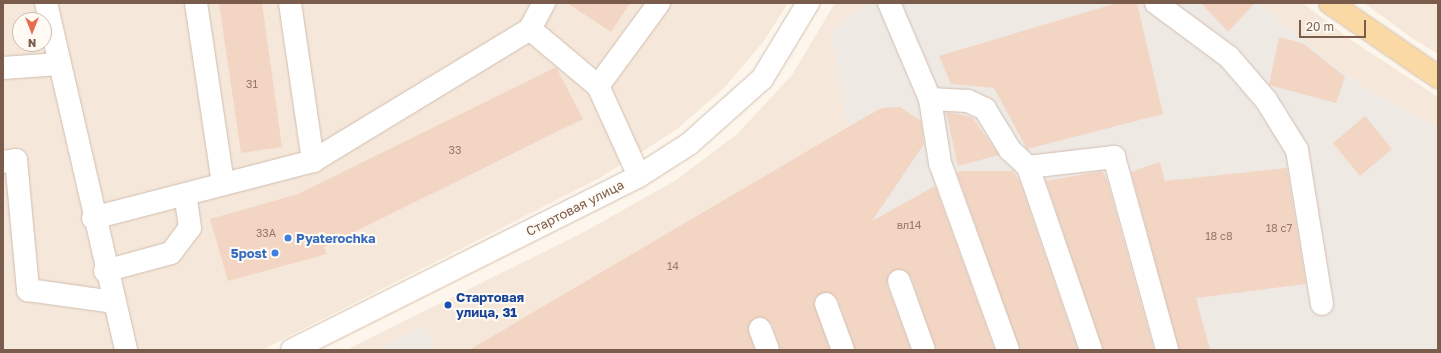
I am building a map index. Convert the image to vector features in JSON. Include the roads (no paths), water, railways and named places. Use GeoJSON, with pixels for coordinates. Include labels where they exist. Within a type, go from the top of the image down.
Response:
{"type":"FeatureCollection","features":[{"type":"Feature","properties":{"kind":"main road"},"geometry":{"type":"LineString","coordinates":[[1331,3],[1438,77]]}},
{"type":"Feature","properties":{"kind":"street"},"geometry":{"type":"LineString","coordinates":[[46,3],[112,302],[126,350]]}},
{"type":"Feature","properties":{"kind":"street"},"geometry":{"type":"LineString","coordinates":[[196,3],[223,184]]}},
{"type":"Feature","properties":{"kind":"street"},"geometry":{"type":"LineString","coordinates":[[290,3],[313,161]]}},
{"type":"Feature","properties":{"kind":"street"},"geometry":{"type":"LineString","coordinates":[[93,218],[313,161],[530,29],[544,3]]}},
{"type":"Feature","properties":{"kind":"street"},"geometry":{"type":"LineString","coordinates":[[598,86],[659,3]]}},
{"type":"Feature","properties":{"kind":"street","name":"Стартовая улица"},"geometry":{"type":"LineString","coordinates":[[292,350],[639,176],[689,144],[746,95],[786,45],[808,3]]}},
{"type":"Feature","properties":{"kind":"street"},"geometry":{"type":"LineString","coordinates":[[889,3],[930,99],[940,163],[1008,350]]}},
{"type":"Feature","properties":{"kind":"street"},"geometry":{"type":"LineString","coordinates":[[1156,3],[1229,57],[1266,100],[1297,150],[1322,304]]}},
{"type":"Feature","properties":{"kind":"street"},"geometry":{"type":"LineString","coordinates":[[530,29],[598,86],[639,176]]}},
{"type":"Feature","properties":{"kind":"street"},"geometry":{"type":"LineString","coordinates":[[3,68],[59,64]]}},
{"type":"Feature","properties":{"kind":"street"},"geometry":{"type":"LineString","coordinates":[[930,99],[968,101],[985,109],[1010,150],[1028,167],[1091,350]]}},
{"type":"Feature","properties":{"kind":"street"},"geometry":{"type":"LineString","coordinates":[[1028,167],[1114,157],[1167,350]]}},
{"type":"Feature","properties":{"kind":"street"},"geometry":{"type":"LineString","coordinates":[[3,162],[16,160],[28,290],[112,302]]}},
{"type":"Feature","properties":{"kind":"street"},"geometry":{"type":"LineString","coordinates":[[105,271],[171,253],[190,228],[185,194]]}},
{"type":"Feature","properties":{"kind":"street"},"geometry":{"type":"LineString","coordinates":[[899,281],[924,350]]}},
{"type":"Feature","properties":{"kind":"street"},"geometry":{"type":"LineString","coordinates":[[826,304],[843,350]]}},
{"type":"Feature","properties":{"kind":"street"},"geometry":{"type":"LineString","coordinates":[[760,329],[768,350]]}},
{"type":"Feature","properties":{"kind":"place","name":"Pyaterochka"},"geometry":{"type":"Point","coordinates":[288,238]}},
{"type":"Feature","properties":{"kind":"place","name":"5post"},"geometry":{"type":"Point","coordinates":[275,253]}},
{"type":"Feature","properties":{"kind":"place","name":"Стартовая улица, 31"},"geometry":{"type":"Point","coordinates":[448,305]}}]}
